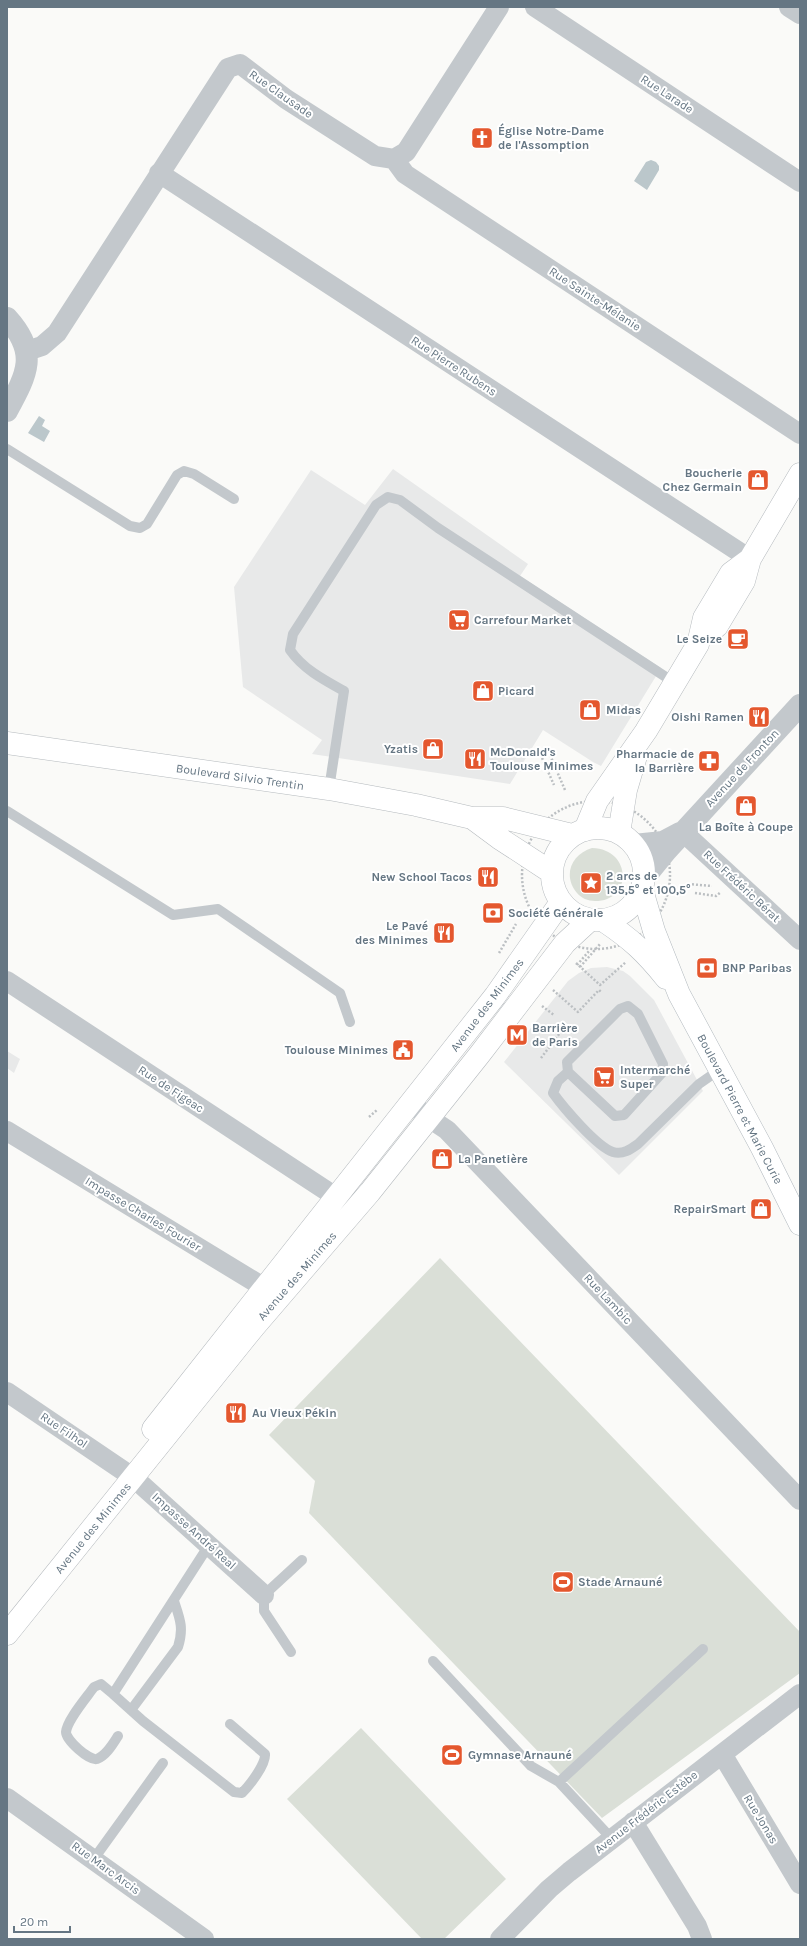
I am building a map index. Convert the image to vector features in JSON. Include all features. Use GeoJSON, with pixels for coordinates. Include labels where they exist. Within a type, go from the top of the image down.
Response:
{"type":"FeatureCollection","features":[{"type":"Feature","properties":{"kind":"main road"},"geometry":{"type":"LineString","coordinates":[[579,833],[597,828],[626,839],[642,862],[643,884],[628,910],[621,915],[597,920],[577,916],[566,909],[554,890],[551,872],[558,850],[579,833],[597,801],[646,731],[698,644],[717,626],[744,581],[750,559],[800,474]]}},
{"type":"Feature","properties":{"kind":"main road"},"geometry":{"type":"LineString","coordinates":[[626,839],[630,775],[646,731]]}},
{"type":"Feature","properties":{"kind":"main road","name":"Boulevard Silvio Trentin"},"geometry":{"type":"LineString","coordinates":[[7,743],[329,789],[416,805],[472,818],[503,818],[579,833]]}},
{"type":"Feature","properties":{"kind":"main road","name":"Boulevard Silvio Trentin"},"geometry":{"type":"LineString","coordinates":[[472,818],[499,838],[551,872]]}},
{"type":"Feature","properties":{"kind":"main road","name":"Boulevard Pierre et Marie Curie"},"geometry":{"type":"LineString","coordinates":[[643,884],[654,931],[679,994],[800,1224]]}},
{"type":"Feature","properties":{"kind":"main road","name":"Avenue des Minimes"},"geometry":{"type":"LineString","coordinates":[[7,1634],[128,1473],[272,1292],[336,1197],[495,996],[561,902]]}},
{"type":"Feature","properties":{"kind":"main road","name":"Boulevard Pierre et Marie Curie"},"geometry":{"type":"LineString","coordinates":[[597,920],[632,940],[650,957],[679,994]]}},
{"type":"Feature","properties":{"kind":"main road","name":"Avenue des Minimes"},"geometry":{"type":"LineString","coordinates":[[272,1292],[370,1192],[565,943],[597,920]]}},
{"type":"Feature","properties":{"kind":"main road","name":"Avenue des Minimes"},"geometry":{"type":"LineString","coordinates":[[7,1613],[128,1473]]}},
{"type":"Feature","properties":{"kind":"street"},"geometry":{"type":"LineString","coordinates":[[394,159],[406,152],[499,7]]}},
{"type":"Feature","properties":{"kind":"street","name":"Rue Larade"},"geometry":{"type":"LineString","coordinates":[[535,7],[800,182]]}},
{"type":"Feature","properties":{"kind":"street"},"geometry":{"type":"LineString","coordinates":[[790,7],[800,14]]}},
{"type":"Feature","properties":{"kind":"street","name":"Rue Clausade"},"geometry":{"type":"LineString","coordinates":[[27,351],[42,346],[57,333],[228,68],[240,64],[286,99],[375,156],[394,159]]}},
{"type":"Feature","properties":{"kind":"street","name":"Rue Sainte-Mélanie"},"geometry":{"type":"LineString","coordinates":[[394,159],[405,174],[800,434]]}},
{"type":"Feature","properties":{"kind":"street","name":"Rue Pierre Rubens"},"geometry":{"type":"LineString","coordinates":[[159,173],[750,559]]}},
{"type":"Feature","properties":{"kind":"street"},"geometry":{"type":"LineString","coordinates":[[7,318],[16,328],[27,351],[26,368],[18,392],[7,411]]}},
{"type":"Feature","properties":{"kind":"street","name":"Avenue de Fronton"},"geometry":{"type":"LineString","coordinates":[[643,884],[683,832],[800,705]]}},
{"type":"Feature","properties":{"kind":"street","name":"Avenue de Fronton"},"geometry":{"type":"LineString","coordinates":[[626,839],[663,842],[683,832]]}},
{"type":"Feature","properties":{"kind":"street","name":"Rue Frédéric Bérat"},"geometry":{"type":"LineString","coordinates":[[683,832],[800,940]]}},
{"type":"Feature","properties":{"kind":"street","name":"Rue de Figeac"},"geometry":{"type":"LineString","coordinates":[[7,981],[336,1197]]}},
{"type":"Feature","properties":{"kind":"street","name":"Rue Lambic"},"geometry":{"type":"LineString","coordinates":[[412,1102],[423,1114],[430,1117],[447,1130],[800,1500]]}},
{"type":"Feature","properties":{"kind":"street","name":"Impasse Charles Fourier"},"geometry":{"type":"LineString","coordinates":[[7,1131],[272,1292]]}},
{"type":"Feature","properties":{"kind":"street","name":"Rue Filhol"},"geometry":{"type":"LineString","coordinates":[[7,1392],[128,1473]]}},
{"type":"Feature","properties":{"kind":"street","name":"Impasse André Real"},"geometry":{"type":"LineString","coordinates":[[128,1473],[210,1545],[264,1596]]}},
{"type":"Feature","properties":{"kind":"street","name":"Avenue Frédéric Estèbe"},"geometry":{"type":"LineString","coordinates":[[500,1939],[549,1889],[633,1822],[800,1694]]}},
{"type":"Feature","properties":{"kind":"street","name":"Rue Jonas"},"geometry":{"type":"LineString","coordinates":[[722,1754],[800,1884]]}},
{"type":"Feature","properties":{"kind":"street","name":"Rue Marc Arcis"},"geometry":{"type":"LineString","coordinates":[[7,1798],[204,1939]]}},
{"type":"Feature","properties":{"kind":"street"},"geometry":{"type":"LineString","coordinates":[[633,1822],[697,1926],[702,1939]]}},
{"type":"Feature","properties":{"kind":"lane"},"geometry":{"type":"LineString","coordinates":[[7,449],[130,526],[140,528],[147,524],[177,475],[184,471],[194,474],[234,499]]}},
{"type":"Feature","properties":{"kind":"lane"},"geometry":{"type":"LineString","coordinates":[[329,789],[344,691],[297,661],[290,650],[292,634],[376,505],[388,497],[400,500],[438,528],[675,683]]}},
{"type":"Feature","properties":{"kind":"lane"},"geometry":{"type":"LineString","coordinates":[[7,811],[173,915],[218,909],[340,992],[350,1022]]}},
{"type":"Feature","properties":{"kind":"lane"},"geometry":{"type":"LineString","coordinates":[[628,1006],[638,1014],[664,1064],[662,1073],[624,1115],[615,1116],[568,1072],[567,1062],[620,1009],[628,1006]]}},
{"type":"Feature","properties":{"kind":"lane"},"geometry":{"type":"LineString","coordinates":[[568,1072],[558,1081],[553,1093],[562,1107],[602,1147],[614,1152],[628,1152],[699,1084],[720,1070]]}},
{"type":"Feature","properties":{"kind":"lane"},"geometry":{"type":"LineString","coordinates":[[113,1694],[210,1545]]}},
{"type":"Feature","properties":{"kind":"lane"},"geometry":{"type":"LineString","coordinates":[[291,1652],[264,1611],[264,1596],[302,1560]]}},
{"type":"Feature","properties":{"kind":"lane"},"geometry":{"type":"LineString","coordinates":[[131,1710],[178,1647],[182,1634],[181,1624],[174,1601]]}},
{"type":"Feature","properties":{"kind":"lane"},"geometry":{"type":"LineString","coordinates":[[559,1782],[703,1649]]}},
{"type":"Feature","properties":{"kind":"lane"},"geometry":{"type":"LineString","coordinates":[[433,1661],[531,1766],[559,1782],[612,1839]]}},
{"type":"Feature","properties":{"kind":"lane"},"geometry":{"type":"LineString","coordinates":[[118,1736],[103,1756],[96,1760],[91,1759],[70,1741],[66,1734],[68,1725],[94,1687],[101,1684],[131,1710],[234,1792],[242,1793],[252,1781],[266,1759],[265,1754],[230,1724]]}},
{"type":"Feature","properties":{"kind":"lane"},"geometry":{"type":"LineString","coordinates":[[93,1860],[163,1763]]}},
{"type":"Feature","properties":{"kind":"path"},"geometry":{"type":"LineString","coordinates":[[550,755],[565,790]]}},
{"type":"Feature","properties":{"kind":"path"},"geometry":{"type":"LineString","coordinates":[[542,758],[554,785]]}},
{"type":"Feature","properties":{"kind":"path"},"geometry":{"type":"LineString","coordinates":[[544,822],[563,808],[588,801]]}},
{"type":"Feature","properties":{"kind":"path"},"geometry":{"type":"LineString","coordinates":[[659,915],[669,890],[671,876],[669,862]]}},
{"type":"Feature","properties":{"kind":"path"},"geometry":{"type":"LineString","coordinates":[[522,864],[522,883],[524,894],[530,910],[537,920]]}},
{"type":"Feature","properties":{"kind":"path"},"geometry":{"type":"LineString","coordinates":[[688,884],[714,886]]}},
{"type":"Feature","properties":{"kind":"path"},"geometry":{"type":"LineString","coordinates":[[576,947],[586,950],[604,950],[624,944]]}},
{"type":"Feature","properties":{"kind":"path"},"geometry":{"type":"LineString","coordinates":[[600,985],[631,958]]}},
{"type":"Feature","properties":{"kind":"path"},"geometry":{"type":"LineString","coordinates":[[578,1012],[599,990],[601,992]]}},
{"type":"Feature","properties":{"kind":"path"},"geometry":{"type":"LineString","coordinates":[[541,1058],[566,1025]]}},
{"type":"Feature","properties":{"kind":"shaded area"},"geometry":{"type":"Polygon","coordinates":[[[651,160],[656,162],[659,166],[659,170],[647,190],[634,181],[646,162],[651,160]]]}},
{"type":"Feature","properties":{"kind":"shaded area"},"geometry":{"type":"Polygon","coordinates":[[[39,416],[45,420],[42,426],[50,431],[44,442],[28,433],[39,416]]]}},
{"type":"Feature","properties":{"kind":"shaded area"},"geometry":{"type":"Polygon","coordinates":[[[393,469],[528,564],[520,576],[661,668],[601,766],[543,730],[510,784],[312,754],[322,740],[243,687],[234,587],[311,470],[365,505],[393,469]]]}},
{"type":"Feature","properties":{"kind":"shaded area"},"geometry":{"type":"Polygon","coordinates":[[[592,848],[605,851],[615,857],[621,865],[623,875],[621,884],[616,893],[607,899],[595,901],[587,900],[577,893],[573,886],[570,879],[571,866],[579,855],[592,848]],[[591,872],[584,875],[582,882],[586,889],[597,889],[601,882],[598,875],[591,872]]]}},
{"type":"Feature","properties":{"kind":"shaded area","name":"Intermarché Super"},"geometry":{"type":"Polygon","coordinates":[[[607,967],[623,971],[654,1000],[703,1091],[619,1175],[504,1062],[568,981],[579,973],[591,968],[607,967]]]}},
{"type":"Feature","properties":{"kind":"shaded area"},"geometry":{"type":"Polygon","coordinates":[[[7,1051],[20,1059],[14,1073],[7,1068],[7,1051]]]}},
{"type":"Feature","properties":{"kind":"shaded area","name":"Stade Arnauné"},"geometry":{"type":"Polygon","coordinates":[[[440,1258],[800,1632],[800,1673],[602,1818],[309,1513],[315,1481],[269,1435],[440,1258]]]}},
{"type":"Feature","properties":{"kind":"shaded area"},"geometry":{"type":"Polygon","coordinates":[[[361,1728],[506,1879],[444,1939],[422,1939],[287,1799],[361,1728]]]}},
{"type":"Feature","properties":{"kind":"place","name":"Église Notre-Dame de l'Assomption"},"geometry":{"type":"Point","coordinates":[482,138]}},
{"type":"Feature","properties":{"kind":"place","name":"Boucherie Chez Germain"},"geometry":{"type":"Point","coordinates":[758,480]}},
{"type":"Feature","properties":{"kind":"place","name":"Carrefour Market"},"geometry":{"type":"Point","coordinates":[459,620]}},
{"type":"Feature","properties":{"kind":"place","name":"Le Seize"},"geometry":{"type":"Point","coordinates":[738,639]}},
{"type":"Feature","properties":{"kind":"place","name":"Picard"},"geometry":{"type":"Point","coordinates":[483,691]}},
{"type":"Feature","properties":{"kind":"place","name":"Midas"},"geometry":{"type":"Point","coordinates":[590,710]}},
{"type":"Feature","properties":{"kind":"place","name":"Oishi Ramen"},"geometry":{"type":"Point","coordinates":[759,717]}},
{"type":"Feature","properties":{"kind":"place","name":"Yzatis"},"geometry":{"type":"Point","coordinates":[433,749]}},
{"type":"Feature","properties":{"kind":"place","name":"McDonald's Toulouse Minimes"},"geometry":{"type":"Point","coordinates":[475,759]}},
{"type":"Feature","properties":{"kind":"place","name":"Pharmacie de la Barrière"},"geometry":{"type":"Point","coordinates":[709,761]}},
{"type":"Feature","properties":{"kind":"place","name":"La Boîte à Coupe"},"geometry":{"type":"Point","coordinates":[746,806]}},
{"type":"Feature","properties":{"kind":"place","name":"New School Tacos"},"geometry":{"type":"Point","coordinates":[488,877]}},
{"type":"Feature","properties":{"kind":"place","name":"2 arcs de 135,5° et 100,5°"},"geometry":{"type":"Point","coordinates":[591,883]}},
{"type":"Feature","properties":{"kind":"place","name":"Société Générale"},"geometry":{"type":"Point","coordinates":[493,913]}},
{"type":"Feature","properties":{"kind":"place","name":"Le Pavé des Minimes"},"geometry":{"type":"Point","coordinates":[444,933]}},
{"type":"Feature","properties":{"kind":"place","name":"BNP Paribas"},"geometry":{"type":"Point","coordinates":[707,968]}},
{"type":"Feature","properties":{"kind":"place","name":"Barrière de Paris"},"geometry":{"type":"Point","coordinates":[517,1035]}},
{"type":"Feature","properties":{"kind":"place","name":"Toulouse Minimes"},"geometry":{"type":"Point","coordinates":[403,1050]}},
{"type":"Feature","properties":{"kind":"place","name":"Intermarché Super"},"geometry":{"type":"Point","coordinates":[604,1077]}},
{"type":"Feature","properties":{"kind":"place","name":"La Panetière"},"geometry":{"type":"Point","coordinates":[442,1159]}},
{"type":"Feature","properties":{"kind":"place","name":"RepairSmart"},"geometry":{"type":"Point","coordinates":[761,1209]}},
{"type":"Feature","properties":{"kind":"place","name":"Au Vieux Pékin"},"geometry":{"type":"Point","coordinates":[236,1413]}},
{"type":"Feature","properties":{"kind":"place","name":"Stade Arnauné"},"geometry":{"type":"Point","coordinates":[563,1582]}},
{"type":"Feature","properties":{"kind":"place","name":"Gymnase Arnauné"},"geometry":{"type":"Point","coordinates":[452,1755]}}]}
